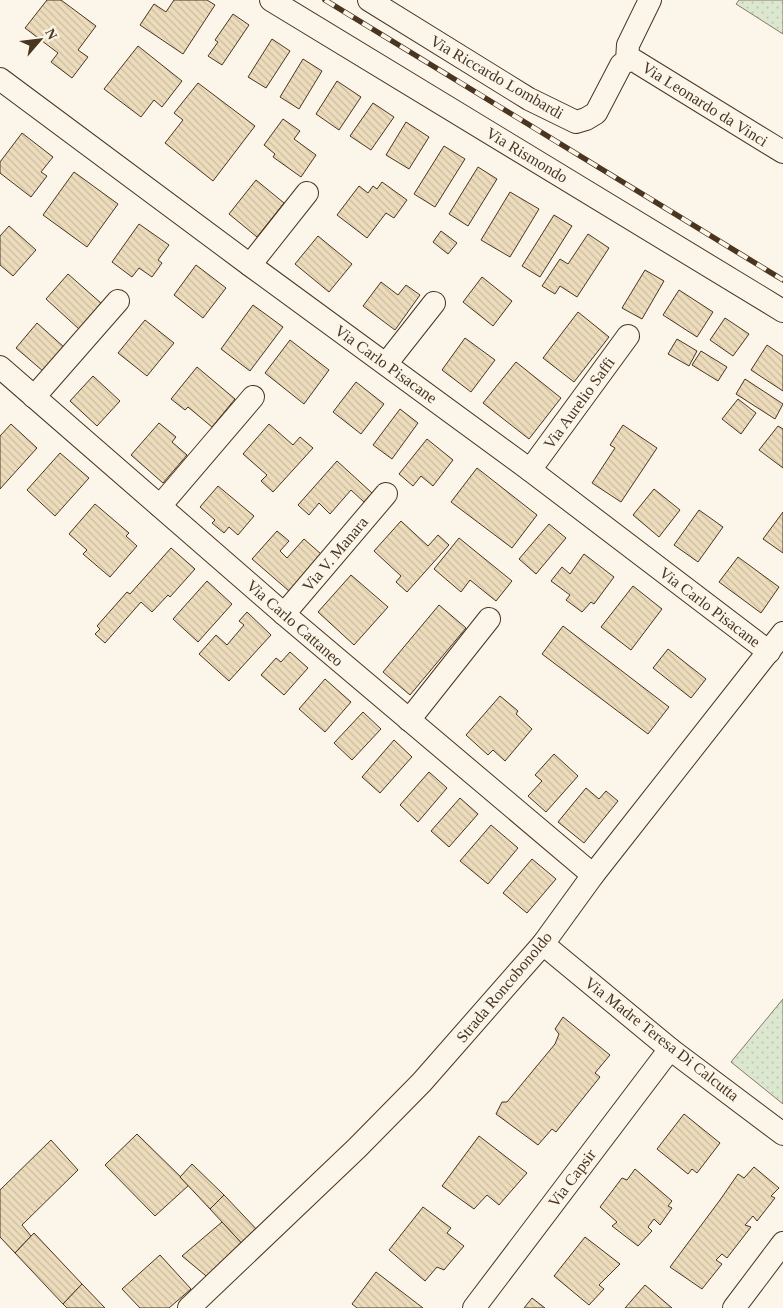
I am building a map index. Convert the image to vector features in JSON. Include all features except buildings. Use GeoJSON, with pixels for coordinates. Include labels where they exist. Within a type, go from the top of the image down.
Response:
{"type":"FeatureCollection","features":[{"type":"Feature","properties":{"kind":"street","name":"Via Rismondo"},"geometry":{"type":"LineString","coordinates":[[271,0],[783,311]]}},
{"type":"Feature","properties":{"kind":"street","name":"Via Riccardo Lombardi"},"geometry":{"type":"LineString","coordinates":[[369,0],[529,99],[576,122],[586,119],[596,112],[621,65],[627,60],[628,45],[650,0]]}},
{"type":"Feature","properties":{"kind":"street","name":"Via Leonardo da Vinci"},"geometry":{"type":"LineString","coordinates":[[627,60],[635,61],[783,152]]}},
{"type":"Feature","properties":{"kind":"street","name":"Via Carlo Pisacane"},"geometry":{"type":"LineString","coordinates":[[0,79],[530,470],[769,652]]}},
{"type":"Feature","properties":{"kind":"street"},"geometry":{"type":"LineString","coordinates":[[250,265],[306,193]]}},
{"type":"Feature","properties":{"kind":"street"},"geometry":{"type":"LineString","coordinates":[[34,397],[118,301]]}},
{"type":"Feature","properties":{"kind":"street"},"geometry":{"type":"LineString","coordinates":[[386,364],[434,303]]}},
{"type":"Feature","properties":{"kind":"street","name":"Via Aurelio Saffi"},"geometry":{"type":"LineString","coordinates":[[530,470],[628,336]]}},
{"type":"Feature","properties":{"kind":"street","name":"Via Carlo Cattaneo"},"geometry":{"type":"LineString","coordinates":[[0,367],[284,614],[592,875]]}},
{"type":"Feature","properties":{"kind":"street"},"geometry":{"type":"LineString","coordinates":[[160,506],[253,398]]}},
{"type":"Feature","properties":{"kind":"street","name":"Via V. Manara"},"geometry":{"type":"LineString","coordinates":[[284,614],[386,494]]}},
{"type":"Feature","properties":{"kind":"street"},"geometry":{"type":"LineString","coordinates":[[409,720],[489,619]]}},
{"type":"Feature","properties":{"kind":"street","name":"Strada Roncobonoldo"},"geometry":{"type":"LineString","coordinates":[[189,1308],[422,1082],[543,944],[592,875],[783,633]]}},
{"type":"Feature","properties":{"kind":"street","name":"Via Madre Teresa Di Calcutta"},"geometry":{"type":"LineString","coordinates":[[543,944],[670,1049],[783,1134]]}},
{"type":"Feature","properties":{"kind":"street","name":"Via Capsir"},"geometry":{"type":"LineString","coordinates":[[474,1308],[670,1049]]}},
{"type":"Feature","properties":{"kind":"street"},"geometry":{"type":"LineString","coordinates":[[734,1308],[783,1243]]}},
{"type":"Feature","properties":{"kind":"green space"},"geometry":{"type":"Polygon","coordinates":[[[739,0],[783,0],[783,34],[736,4],[739,0]]]}},
{"type":"Feature","properties":{"kind":"green space"},"geometry":{"type":"Polygon","coordinates":[[[783,999],[783,1104],[731,1062],[783,999]]]}},
{"type":"Feature","properties":{"kind":"railway"},"geometry":{"type":"LineString","coordinates":[[325,0],[783,280]]}}]}
